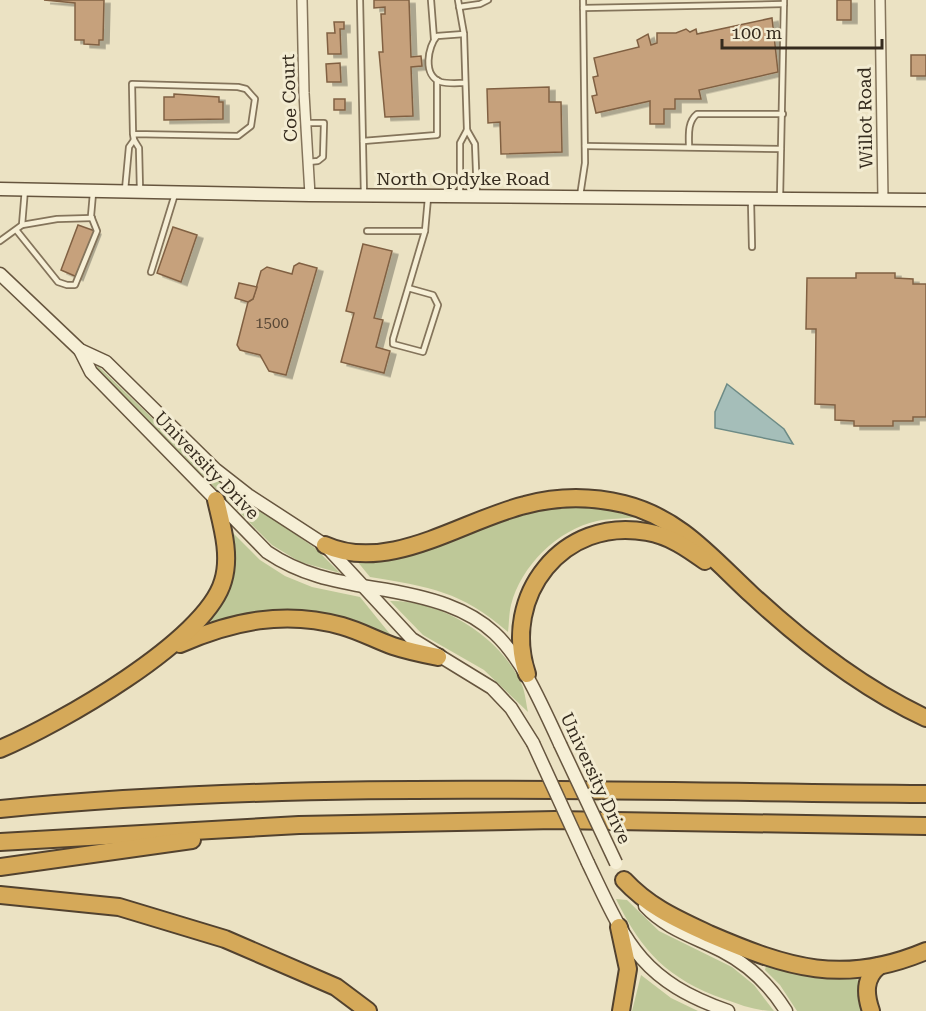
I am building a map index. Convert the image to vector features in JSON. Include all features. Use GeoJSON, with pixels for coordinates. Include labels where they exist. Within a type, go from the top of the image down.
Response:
{"type":"FeatureCollection","features":[{"type":"Feature","properties":{"kind":"highway"},"geometry":{"type":"LineString","coordinates":[[325,545],[360,554],[386,553],[523,505],[563,498],[590,499],[640,509],[676,525],[705,548],[752,594]]}},
{"type":"Feature","properties":{"kind":"highway"},"geometry":{"type":"LineString","coordinates":[[0,749],[90,702],[162,652],[203,617],[215,601],[223,582],[226,547],[216,500]]}},
{"type":"Feature","properties":{"kind":"highway"},"geometry":{"type":"LineString","coordinates":[[527,674],[520,637],[527,599],[538,577],[554,559],[586,539],[622,531],[645,532],[667,537],[688,548],[752,594],[853,677],[926,718]]}},
{"type":"Feature","properties":{"kind":"highway"},"geometry":{"type":"LineString","coordinates":[[162,652],[228,625],[258,619],[292,618],[341,626],[393,646],[438,657]]}},
{"type":"Feature","properties":{"kind":"highway"},"geometry":{"type":"LineString","coordinates":[[0,809],[306,789],[563,788],[926,794]]}},
{"type":"Feature","properties":{"kind":"highway"},"geometry":{"type":"LineString","coordinates":[[0,842],[300,825],[555,820],[926,826]]}},
{"type":"Feature","properties":{"kind":"highway"},"geometry":{"type":"LineString","coordinates":[[0,867],[300,825]]}},
{"type":"Feature","properties":{"kind":"highway"},"geometry":{"type":"LineString","coordinates":[[624,880],[665,914],[772,960],[798,967],[825,970],[879,966],[926,951]]}},
{"type":"Feature","properties":{"kind":"highway"},"geometry":{"type":"LineString","coordinates":[[0,895],[118,907],[225,939],[336,987],[368,1011]]}},
{"type":"Feature","properties":{"kind":"highway"},"geometry":{"type":"LineString","coordinates":[[619,927],[628,969],[621,1011]]}},
{"type":"Feature","properties":{"kind":"highway"},"geometry":{"type":"LineString","coordinates":[[871,1011],[866,986],[871,974],[879,966]]}},
{"type":"Feature","properties":{"kind":"main road","name":"North Opdyke Road"},"geometry":{"type":"LineString","coordinates":[[0,189],[310,195],[926,200]]}},
{"type":"Feature","properties":{"kind":"main road","name":"University Drive"},"geometry":{"type":"LineString","coordinates":[[0,274],[80,350],[106,362],[216,470],[248,495],[325,545],[402,631],[438,657],[492,688],[512,708],[533,743],[619,927],[642,960],[659,977],[688,996],[728,1011]]}},
{"type":"Feature","properties":{"kind":"main road","name":"University Drive"},"geometry":{"type":"LineString","coordinates":[[80,350],[91,372],[257,543],[284,563],[316,577],[425,596],[467,612],[494,632],[527,674],[616,864],[624,880],[640,901],[660,920],[733,957],[755,973],[786,1011]]}},
{"type":"Feature","properties":{"kind":"street","name":"Coe Court"},"geometry":{"type":"LineString","coordinates":[[302,0],[310,195]]}},
{"type":"Feature","properties":{"kind":"street","name":"Willot Road"},"geometry":{"type":"LineString","coordinates":[[880,0],[883,199]]}},
{"type":"Feature","properties":{"kind":"lane"},"geometry":{"type":"LineString","coordinates":[[360,0],[364,195]]}},
{"type":"Feature","properties":{"kind":"lane"},"geometry":{"type":"LineString","coordinates":[[431,0],[434,39]]}},
{"type":"Feature","properties":{"kind":"lane"},"geometry":{"type":"LineString","coordinates":[[458,0],[464,34],[467,130],[474,144],[477,196]]}},
{"type":"Feature","properties":{"kind":"lane"},"geometry":{"type":"LineString","coordinates":[[459,7],[480,4],[488,0]]}},
{"type":"Feature","properties":{"kind":"lane"},"geometry":{"type":"LineString","coordinates":[[580,196],[585,146],[583,0]]}},
{"type":"Feature","properties":{"kind":"lane"},"geometry":{"type":"LineString","coordinates":[[583,8],[784,2],[780,198]]}},
{"type":"Feature","properties":{"kind":"lane"},"geometry":{"type":"LineString","coordinates":[[363,141],[437,135],[437,80],[430,68],[429,47],[434,39],[442,34],[464,34]]}},
{"type":"Feature","properties":{"kind":"lane"},"geometry":{"type":"LineString","coordinates":[[437,80],[465,83]]}},
{"type":"Feature","properties":{"kind":"lane"},"geometry":{"type":"LineString","coordinates":[[134,137],[238,136],[251,126],[255,107],[250,92],[238,87],[132,84],[134,137],[139,147],[140,190]]}},
{"type":"Feature","properties":{"kind":"lane"},"geometry":{"type":"LineString","coordinates":[[689,147],[689,126],[692,118],[697,114],[783,114]]}},
{"type":"Feature","properties":{"kind":"lane"},"geometry":{"type":"LineString","coordinates":[[306,123],[324,123],[323,157],[318,161],[308,162]]}},
{"type":"Feature","properties":{"kind":"lane"},"geometry":{"type":"LineString","coordinates":[[460,196],[460,143],[467,130]]}},
{"type":"Feature","properties":{"kind":"lane"},"geometry":{"type":"LineString","coordinates":[[125,190],[129,147],[134,137]]}},
{"type":"Feature","properties":{"kind":"lane"},"geometry":{"type":"LineString","coordinates":[[585,146],[781,149]]}},
{"type":"Feature","properties":{"kind":"lane"},"geometry":{"type":"LineString","coordinates":[[0,241],[17,231],[22,225],[25,189]]}},
{"type":"Feature","properties":{"kind":"lane"},"geometry":{"type":"LineString","coordinates":[[17,231],[58,282],[71,286],[78,280],[96,235],[93,218],[93,191]]}},
{"type":"Feature","properties":{"kind":"lane"},"geometry":{"type":"LineString","coordinates":[[151,272],[176,191]]}},
{"type":"Feature","properties":{"kind":"lane"},"geometry":{"type":"LineString","coordinates":[[408,288],[433,295],[438,305],[423,352],[393,344],[408,288],[425,231],[428,196]]}},
{"type":"Feature","properties":{"kind":"lane"},"geometry":{"type":"LineString","coordinates":[[751,198],[752,247]]}},
{"type":"Feature","properties":{"kind":"lane"},"geometry":{"type":"LineString","coordinates":[[22,225],[57,219],[93,218]]}},
{"type":"Feature","properties":{"kind":"lane"},"geometry":{"type":"LineString","coordinates":[[367,231],[425,231]]}},
{"type":"Feature","properties":{"kind":"green space"},"geometry":{"type":"Polygon","coordinates":[[[98,366],[212,476],[315,548],[340,573],[300,562],[272,545],[96,368],[98,366]]]}},
{"type":"Feature","properties":{"kind":"green space"},"geometry":{"type":"Polygon","coordinates":[[[556,505],[611,508],[638,517],[602,520],[568,532],[555,541],[532,564],[523,577],[510,608],[508,632],[491,618],[460,599],[428,588],[370,577],[357,561],[387,559],[532,509],[556,505]]]}},
{"type":"Feature","properties":{"kind":"green space"},"geometry":{"type":"Polygon","coordinates":[[[232,532],[260,560],[285,576],[312,587],[360,597],[394,639],[350,622],[304,614],[258,614],[212,622],[210,619],[230,585],[232,532]]]}},
{"type":"Feature","properties":{"kind":"green space"},"geometry":{"type":"Polygon","coordinates":[[[390,601],[410,602],[449,614],[485,637],[500,651],[512,668],[523,688],[528,712],[484,670],[423,635],[390,601]]]}},
{"type":"Feature","properties":{"kind":"green space"},"geometry":{"type":"Polygon","coordinates":[[[616,899],[627,900],[659,931],[732,967],[754,985],[774,1011],[755,1009],[724,999],[672,973],[647,949],[616,899]]]}},
{"type":"Feature","properties":{"kind":"green space"},"geometry":{"type":"Polygon","coordinates":[[[766,966],[808,976],[857,976],[863,1011],[797,1011],[780,985],[765,970],[766,966]]]}},
{"type":"Feature","properties":{"kind":"green space"},"geometry":{"type":"Polygon","coordinates":[[[641,975],[671,998],[698,1011],[632,1011],[641,975]]]}},
{"type":"Feature","properties":{"kind":"water"},"geometry":{"type":"Polygon","coordinates":[[[727,384],[784,429],[793,444],[715,428],[715,412],[727,384]]]}},
{"type":"Feature","properties":{"kind":"building"},"geometry":{"type":"Polygon","coordinates":[[[44,0],[104,0],[103,40],[99,40],[99,45],[84,44],[84,40],[75,40],[75,3],[44,0]]]}},
{"type":"Feature","properties":{"kind":"building"},"geometry":{"type":"Polygon","coordinates":[[[374,0],[409,0],[411,57],[421,56],[422,66],[411,67],[413,116],[385,117],[379,52],[383,52],[381,14],[385,14],[385,7],[374,8],[374,0]]]}},
{"type":"Feature","properties":{"kind":"building"},"geometry":{"type":"Polygon","coordinates":[[[837,0],[851,0],[851,20],[837,20],[837,0]]]}},
{"type":"Feature","properties":{"kind":"building"},"geometry":{"type":"Polygon","coordinates":[[[772,18],[778,72],[699,90],[701,99],[675,99],[675,109],[664,109],[664,124],[650,124],[650,101],[596,113],[592,96],[597,95],[593,77],[598,76],[594,58],[639,47],[637,40],[648,34],[651,45],[657,43],[657,33],[676,33],[686,29],[690,32],[696,29],[697,34],[772,18]]]}},
{"type":"Feature","properties":{"kind":"building"},"geometry":{"type":"Polygon","coordinates":[[[334,22],[344,22],[344,29],[340,29],[341,54],[328,54],[327,33],[335,33],[334,22]]]}},
{"type":"Feature","properties":{"kind":"building"},"geometry":{"type":"Polygon","coordinates":[[[911,55],[926,55],[926,76],[911,76],[911,55]]]}},
{"type":"Feature","properties":{"kind":"building"},"geometry":{"type":"Polygon","coordinates":[[[340,63],[341,82],[327,82],[326,64],[340,63]]]}},
{"type":"Feature","properties":{"kind":"building"},"geometry":{"type":"Polygon","coordinates":[[[549,87],[549,102],[561,102],[562,152],[501,154],[500,122],[488,123],[487,89],[549,87]]]}},
{"type":"Feature","properties":{"kind":"building"},"geometry":{"type":"Polygon","coordinates":[[[174,94],[219,97],[219,102],[223,102],[223,119],[164,120],[164,97],[174,97],[174,94]]]}},
{"type":"Feature","properties":{"kind":"building"},"geometry":{"type":"Polygon","coordinates":[[[334,99],[345,99],[345,110],[334,110],[334,99]]]}},
{"type":"Feature","properties":{"kind":"building"},"geometry":{"type":"Polygon","coordinates":[[[78,225],[95,231],[77,277],[61,270],[78,225]]]}},
{"type":"Feature","properties":{"kind":"building"},"geometry":{"type":"Polygon","coordinates":[[[173,227],[197,235],[181,282],[157,273],[173,227]]]}},
{"type":"Feature","properties":{"kind":"building"},"geometry":{"type":"Polygon","coordinates":[[[363,244],[392,251],[374,318],[383,320],[376,347],[390,351],[384,373],[341,362],[354,313],[346,311],[363,244]]]}},
{"type":"Feature","properties":{"kind":"building"},"geometry":{"type":"Polygon","coordinates":[[[299,263],[317,268],[286,375],[269,371],[260,355],[240,350],[237,345],[248,302],[253,299],[261,271],[267,267],[292,274],[294,266],[299,263]]]}},
{"type":"Feature","properties":{"kind":"building"},"geometry":{"type":"Polygon","coordinates":[[[856,273],[895,273],[895,278],[913,279],[913,284],[926,284],[926,417],[913,417],[913,421],[893,421],[893,426],[854,426],[854,421],[835,420],[835,405],[815,404],[816,329],[806,329],[807,278],[856,278],[856,273]]]}},
{"type":"Feature","properties":{"kind":"building"},"geometry":{"type":"Polygon","coordinates":[[[239,283],[257,287],[253,299],[248,302],[235,298],[239,283]]]}}]}
